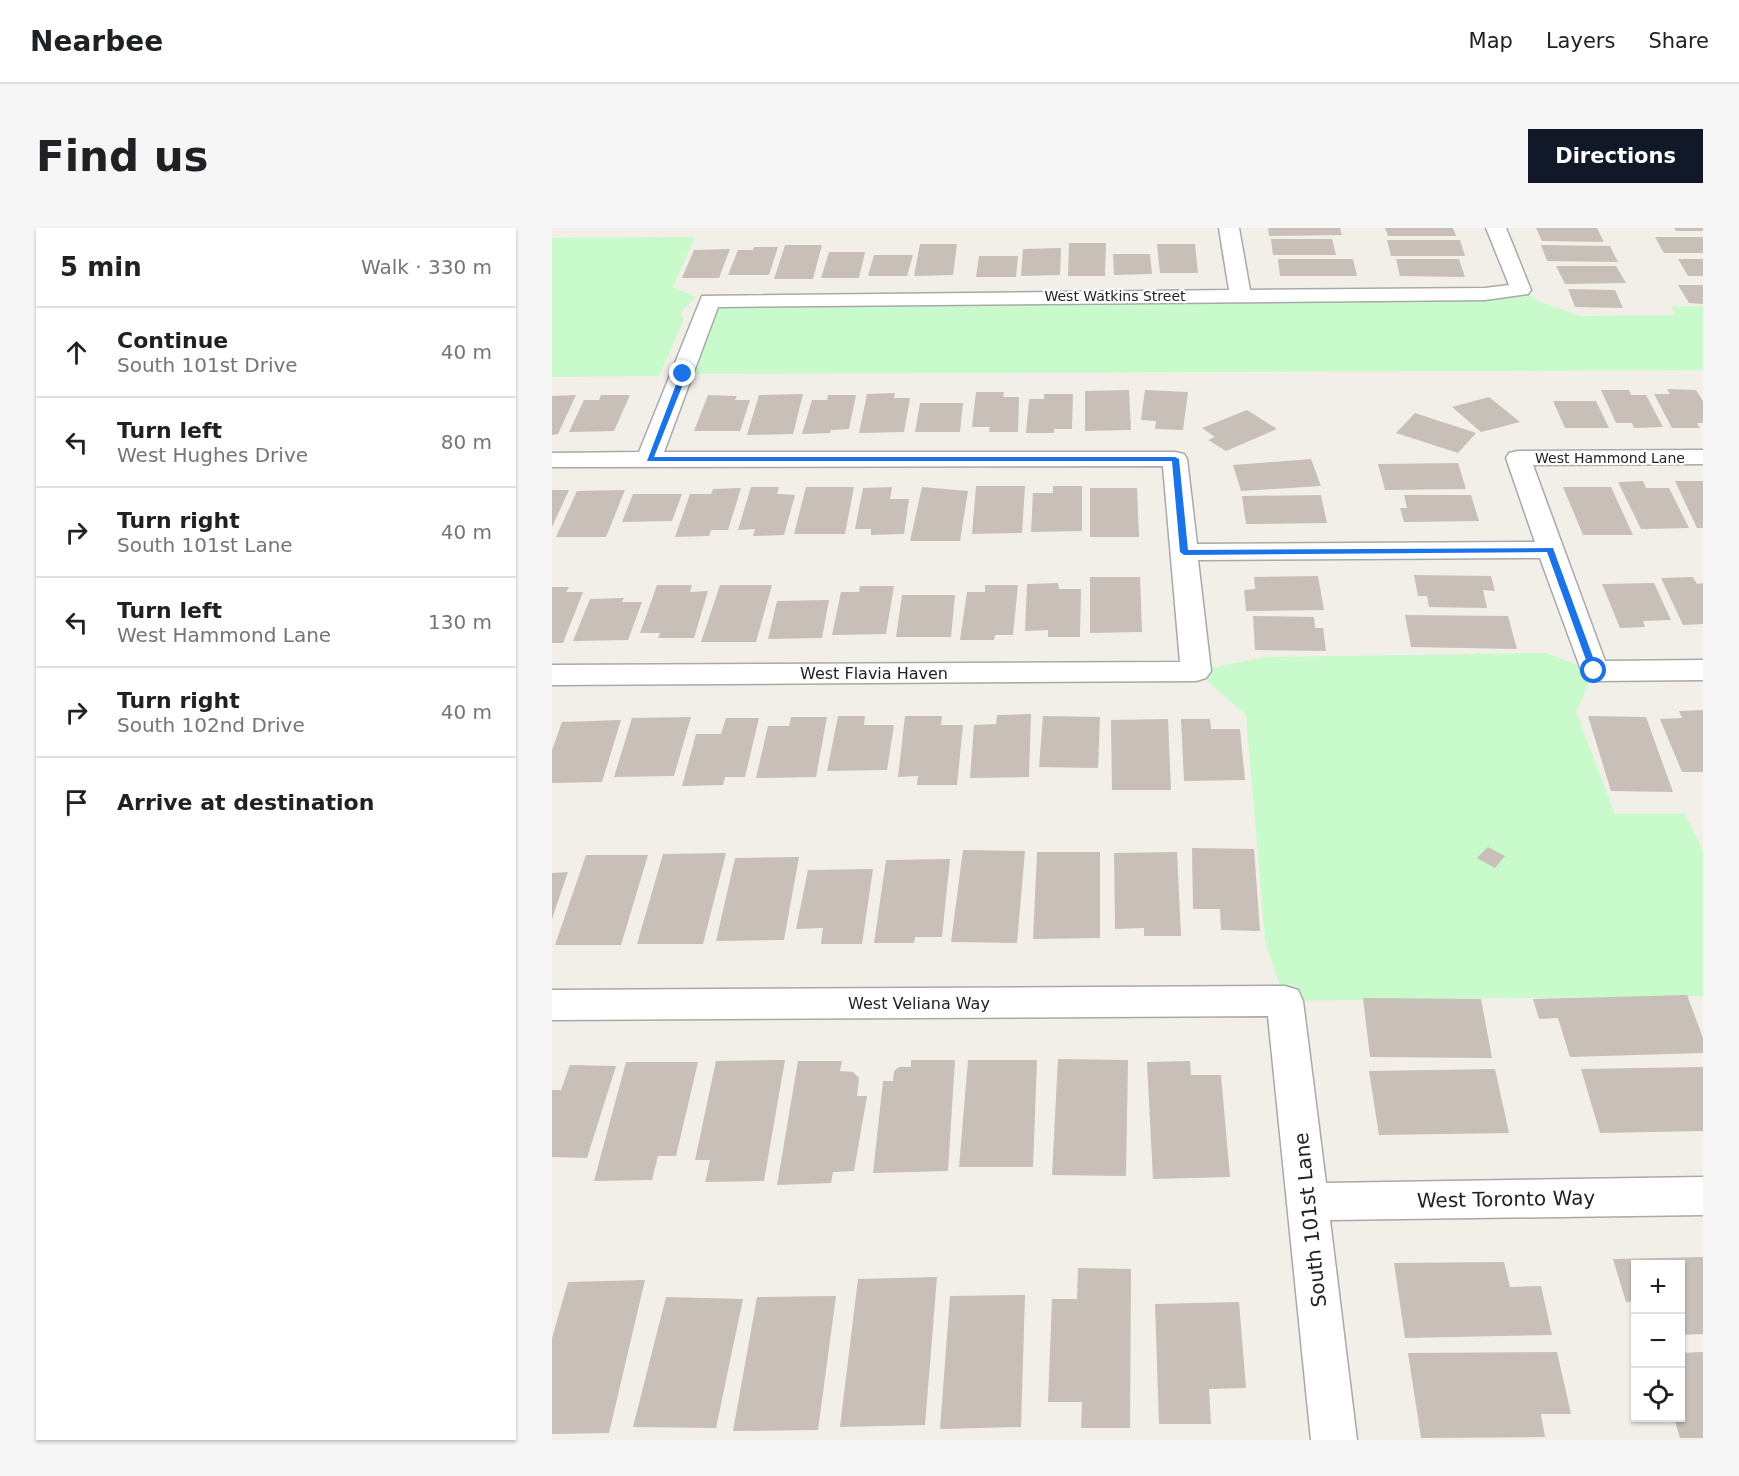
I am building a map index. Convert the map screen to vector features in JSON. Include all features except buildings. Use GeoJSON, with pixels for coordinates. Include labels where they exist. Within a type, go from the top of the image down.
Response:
{"type":"FeatureCollection","features":[{"type":"Feature","properties":{"kind":"street"},"geometry":{"type":"LineString","coordinates":[[1229,228],[1241,296]]}},
{"type":"Feature","properties":{"kind":"street","name":"West Watkins Street"},"geometry":{"type":"LineString","coordinates":[[649,459],[710,301],[1485,294],[1521,290],[1496,228]]}},
{"type":"Feature","properties":{"kind":"street","name":"West Hammond Lane"},"geometry":{"type":"LineString","coordinates":[[1550,550],[1518,458],[1703,457]]}},
{"type":"Feature","properties":{"kind":"street"},"geometry":{"type":"LineString","coordinates":[[552,460],[1175,459],[1184,552],[1550,550],[1594,671],[1703,670]]}},
{"type":"Feature","properties":{"kind":"street","name":"West Flavia Haven"},"geometry":{"type":"LineString","coordinates":[[552,675],[1196,671],[1184,552]]}},
{"type":"Feature","properties":{"kind":"street","name":"West Veliana Way"},"geometry":{"type":"LineString","coordinates":[[552,1005],[1285,1001]]}},
{"type":"Feature","properties":{"kind":"street","name":"South 101st Lane"},"geometry":{"type":"LineString","coordinates":[[1285,1001],[1334,1440]]}},
{"type":"Feature","properties":{"kind":"street","name":"West Toronto Way"},"geometry":{"type":"LineString","coordinates":[[1308,1202],[1703,1196]]}},
{"type":"Feature","properties":{"kind":"green space"},"geometry":{"type":"Polygon","coordinates":[[[695,237],[673,287],[696,297],[684,308],[681,315],[684,320],[659,376],[552,377],[552,238],[695,237]]]}},
{"type":"Feature","properties":{"kind":"green space"},"geometry":{"type":"Polygon","coordinates":[[[1521,290],[1538,301],[1580,316],[1676,315],[1671,306],[1703,306],[1703,370],[683,374],[710,301],[1521,290]]]}},
{"type":"Feature","properties":{"kind":"green space"},"geometry":{"type":"Polygon","coordinates":[[[1546,653],[1594,671],[1576,712],[1615,814],[1685,814],[1703,851],[1703,996],[1285,1001],[1265,940],[1246,715],[1196,671],[1265,657],[1546,653]]]}},
{"type":"Feature","properties":{"kind":"route"},"geometry":{"type":"LineString","coordinates":[[683,374],[649,459],[1175,459],[1184,552],[1550,550],[1594,671]]}}]}
